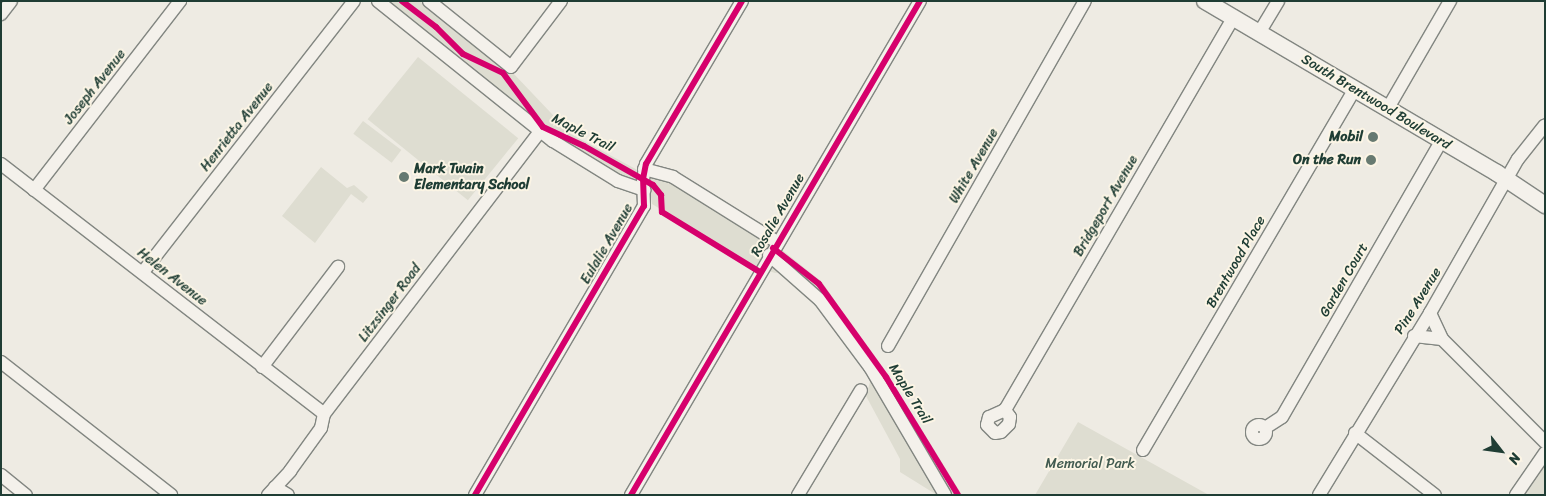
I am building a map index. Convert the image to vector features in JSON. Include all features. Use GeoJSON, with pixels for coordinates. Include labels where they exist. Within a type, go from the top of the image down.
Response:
{"type":"FeatureCollection","features":[{"type":"Feature","properties":{"kind":"main road","name":"South Brentwood Boulevard"},"geometry":{"type":"LineString","coordinates":[[1206,1],[1442,140],[1545,205]]}},
{"type":"Feature","properties":{"kind":"street"},"geometry":{"type":"LineString","coordinates":[[1,14],[11,1]]}},
{"type":"Feature","properties":{"kind":"street","name":"Joseph Avenue"},"geometry":{"type":"LineString","coordinates":[[34,190],[180,1]]}},
{"type":"Feature","properties":{"kind":"street","name":"Henrietta Avenue"},"geometry":{"type":"LineString","coordinates":[[143,272],[354,1]]}},
{"type":"Feature","properties":{"kind":"street"},"geometry":{"type":"LineString","coordinates":[[378,1],[540,131],[618,181],[644,190]]}},
{"type":"Feature","properties":{"kind":"street"},"geometry":{"type":"LineString","coordinates":[[429,1],[511,67],[562,1]]}},
{"type":"Feature","properties":{"kind":"street"},"geometry":{"type":"LineString","coordinates":[[742,1],[644,169],[673,177],[777,242]]}},
{"type":"Feature","properties":{"kind":"street","name":"Rosalie Avenue"},"geometry":{"type":"LineString","coordinates":[[631,495],[769,255],[920,1]]}},
{"type":"Feature","properties":{"kind":"street","name":"White Avenue"},"geometry":{"type":"LineString","coordinates":[[888,346],[1086,1]]}},
{"type":"Feature","properties":{"kind":"street"},"geometry":{"type":"LineString","coordinates":[[1259,33],[1278,1]]}},
{"type":"Feature","properties":{"kind":"street"},"geometry":{"type":"LineString","coordinates":[[1388,108],[1450,1]]}},
{"type":"Feature","properties":{"kind":"street","name":"Bridgeport Avenue"},"geometry":{"type":"LineString","coordinates":[[1005,410],[1234,18]]}},
{"type":"Feature","properties":{"kind":"street","name":"Brentwood Place"},"geometry":{"type":"LineString","coordinates":[[1143,450],[1355,89]]}},
{"type":"Feature","properties":{"kind":"street","name":"Pine Avenue"},"geometry":{"type":"LineString","coordinates":[[1319,495],[1414,336],[1430,313],[1524,150],[1545,125]]}},
{"type":"Feature","properties":{"kind":"street","name":"Litzsinger Road"},"geometry":{"type":"LineString","coordinates":[[271,491],[321,428],[324,414],[540,131]]}},
{"type":"Feature","properties":{"kind":"street","name":"Garden Court"},"geometry":{"type":"LineString","coordinates":[[1265,428],[1282,417],[1442,140]]}},
{"type":"Feature","properties":{"kind":"street","name":"Helen Avenue"},"geometry":{"type":"LineString","coordinates":[[1,164],[143,272],[324,414]]}},
{"type":"Feature","properties":{"kind":"street","name":"Eulalie Avenue"},"geometry":{"type":"LineString","coordinates":[[475,495],[644,206],[644,169]]}},
{"type":"Feature","properties":{"kind":"street"},"geometry":{"type":"LineString","coordinates":[[769,255],[820,300],[870,367],[945,495]]}},
{"type":"Feature","properties":{"kind":"street"},"geometry":{"type":"LineString","coordinates":[[262,367],[338,267]]}},
{"type":"Feature","properties":{"kind":"street"},"geometry":{"type":"LineString","coordinates":[[1430,313],[1442,339],[1545,442]]}},
{"type":"Feature","properties":{"kind":"street"},"geometry":{"type":"LineString","coordinates":[[1414,336],[1442,339]]}},
{"type":"Feature","properties":{"kind":"street"},"geometry":{"type":"LineString","coordinates":[[1,362],[171,495]]}},
{"type":"Feature","properties":{"kind":"street"},"geometry":{"type":"LineString","coordinates":[[798,495],[861,390]]}},
{"type":"Feature","properties":{"kind":"street"},"geometry":{"type":"LineString","coordinates":[[1355,433],[1435,495]]}},
{"type":"Feature","properties":{"kind":"street"},"geometry":{"type":"LineString","coordinates":[[1516,495],[1545,454]]}},
{"type":"Feature","properties":{"kind":"street"},"geometry":{"type":"LineString","coordinates":[[1,475],[26,495]]}},
{"type":"Feature","properties":{"kind":"street"},"geometry":{"type":"LineString","coordinates":[[271,491],[288,495]]}},
{"type":"Feature","properties":{"kind":"green space"},"geometry":{"type":"Polygon","coordinates":[[[385,1],[420,1],[513,73],[571,134],[654,179],[662,177],[781,249],[822,282],[906,404],[962,495],[937,495],[900,472],[900,459],[866,396],[872,375],[818,303],[783,272],[775,273],[755,266],[652,204],[650,189],[612,173],[564,142],[385,1]]]}},
{"type":"Feature","properties":{"kind":"green space"},"geometry":{"type":"Polygon","coordinates":[[[418,57],[518,138],[468,200],[368,119],[418,57]]]}},
{"type":"Feature","properties":{"kind":"green space"},"geometry":{"type":"Polygon","coordinates":[[[363,121],[401,150],[392,163],[353,134],[363,121]]]}},
{"type":"Feature","properties":{"kind":"green space"},"geometry":{"type":"Polygon","coordinates":[[[321,167],[347,188],[354,185],[368,197],[363,203],[351,194],[315,243],[282,216],[321,167]]]}},
{"type":"Feature","properties":{"kind":"green space","name":"Memorial Park"},"geometry":{"type":"Polygon","coordinates":[[[1078,422],[1200,490],[1209,495],[1035,495],[1078,422]]]}},
{"type":"Feature","properties":{"kind":"green space"},"geometry":{"type":"Polygon","coordinates":[[[1545,453],[1545,495],[1516,495],[1545,453]]]}},
{"type":"Feature","properties":{"kind":"cycle path","name":"Maple Trail"},"geometry":{"type":"LineString","coordinates":[[402,1],[436,27],[463,54],[503,73],[543,127],[584,146],[653,185],[661,195],[662,212],[760,272]]}},
{"type":"Feature","properties":{"kind":"cycle path"},"geometry":{"type":"LineString","coordinates":[[475,495],[644,206],[643,179],[646,164],[742,1]]}},
{"type":"Feature","properties":{"kind":"cycle path"},"geometry":{"type":"LineString","coordinates":[[631,495],[920,1]]}},
{"type":"Feature","properties":{"kind":"cycle path","name":"Maple Trail"},"geometry":{"type":"LineString","coordinates":[[773,248],[819,284],[886,377],[958,495]]}},
{"type":"Feature","properties":{"kind":"place","name":"Mobil"},"geometry":{"type":"Point","coordinates":[1373,137]}},
{"type":"Feature","properties":{"kind":"place","name":"On the Run"},"geometry":{"type":"Point","coordinates":[1371,160]}},
{"type":"Feature","properties":{"kind":"place","name":"Mark Twain Elementary School"},"geometry":{"type":"Point","coordinates":[404,177]}}]}
